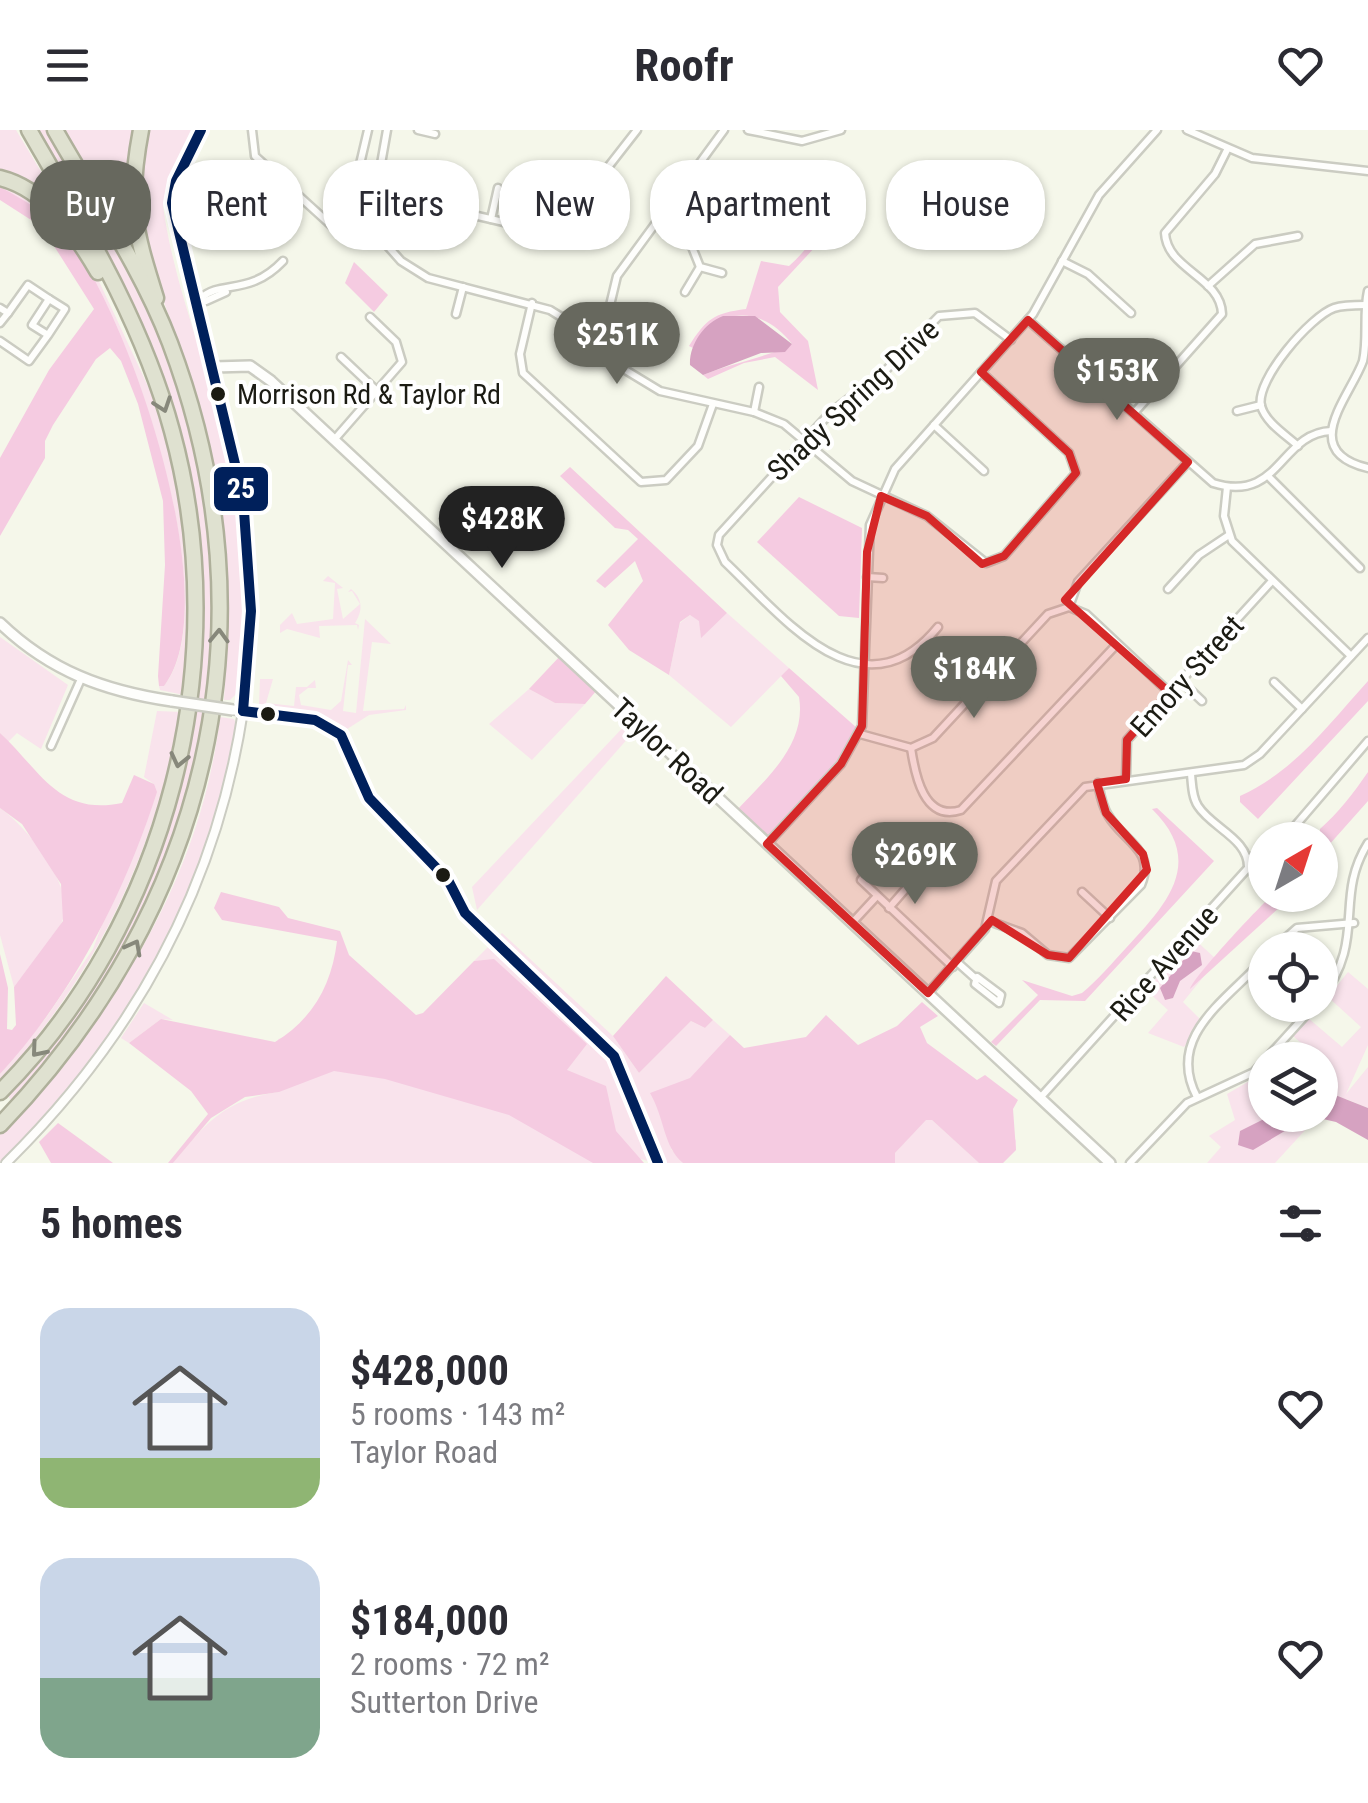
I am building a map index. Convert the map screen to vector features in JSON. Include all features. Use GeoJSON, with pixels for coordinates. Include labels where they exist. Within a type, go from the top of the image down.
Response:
{"type":"FeatureCollection","features":[{"type":"Feature","properties":{"kind":"highway"},"geometry":{"type":"LineString","coordinates":[[0,1092],[76,1000],[121,924],[147,866],[184,738],[194,655],[195,563],[172,430],[122,298],[28,130]]}},
{"type":"Feature","properties":{"kind":"highway"},"geometry":{"type":"LineString","coordinates":[[56,130],[170,341]]}},
{"type":"Feature","properties":{"kind":"highway"},"geometry":{"type":"LineString","coordinates":[[0,1124],[68,1050],[123,968],[164,888],[190,812],[205,751],[219,645],[217,544],[206,469],[134,228],[133,175],[141,130]]}},
{"type":"Feature","properties":{"kind":"highway"},"geometry":{"type":"LineString","coordinates":[[0,178],[39,198],[70,228],[146,356]]}},
{"type":"Feature","properties":{"kind":"main road"},"geometry":{"type":"LineString","coordinates":[[0,623],[31,651],[81,680],[128,694],[238,710],[250,635],[248,540],[237,463],[172,203],[176,181],[201,130]]}},
{"type":"Feature","properties":{"kind":"main road","name":"Taylor Road"},"geometry":{"type":"LineString","coordinates":[[214,366],[250,366],[334,440],[1110,1163]]}},
{"type":"Feature","properties":{"kind":"street"},"geometry":{"type":"LineString","coordinates":[[252,130],[255,156],[343,236],[358,229],[356,181],[368,130]]}},
{"type":"Feature","properties":{"kind":"street"},"geometry":{"type":"LineString","coordinates":[[382,160],[387,130]]}},
{"type":"Feature","properties":{"kind":"street"},"geometry":{"type":"LineString","coordinates":[[418,130],[435,134]]}},
{"type":"Feature","properties":{"kind":"street"},"geometry":{"type":"LineString","coordinates":[[479,216],[526,228],[562,221],[637,130]]}},
{"type":"Feature","properties":{"kind":"street"},"geometry":{"type":"LineString","coordinates":[[705,160],[724,130]]}},
{"type":"Feature","properties":{"kind":"street"},"geometry":{"type":"LineString","coordinates":[[748,130],[802,141],[841,130]]}},
{"type":"Feature","properties":{"kind":"street"},"geometry":{"type":"LineString","coordinates":[[766,844],[841,764],[860,734],[870,525],[895,469],[1028,320],[1099,195],[1157,130]]}},
{"type":"Feature","properties":{"kind":"street"},"geometry":{"type":"LineString","coordinates":[[1187,130],[1227,150],[1284,163],[1368,172]]}},
{"type":"Feature","properties":{"kind":"street"},"geometry":{"type":"LineString","coordinates":[[1134,414],[1222,314],[1222,303],[1208,286],[1172,255],[1165,232],[1215,174],[1227,150]]}},
{"type":"Feature","properties":{"kind":"street"},"geometry":{"type":"LineString","coordinates":[[490,219],[498,188]]}},
{"type":"Feature","properties":{"kind":"street"},"geometry":{"type":"LineString","coordinates":[[591,339],[606,322],[617,276],[650,233]]}},
{"type":"Feature","properties":{"kind":"street"},"geometry":{"type":"LineString","coordinates":[[1208,286],[1255,244],[1298,236]]}},
{"type":"Feature","properties":{"kind":"street"},"geometry":{"type":"LineString","coordinates":[[391,250],[400,261],[428,278],[532,304],[567,319],[643,383],[754,412],[784,424],[852,481],[927,516],[986,563],[1004,556],[1076,473],[1069,453],[981,372]]}},
{"type":"Feature","properties":{"kind":"street"},"geometry":{"type":"LineString","coordinates":[[693,250],[700,268]]}},
{"type":"Feature","properties":{"kind":"street"},"geometry":{"type":"LineString","coordinates":[[198,299],[268,276],[282,261]]}},
{"type":"Feature","properties":{"kind":"street"},"geometry":{"type":"LineString","coordinates":[[1062,261],[1088,274],[1131,313]]}},
{"type":"Feature","properties":{"kind":"street"},"geometry":{"type":"LineString","coordinates":[[700,268],[722,273]]}},
{"type":"Feature","properties":{"kind":"street"},"geometry":{"type":"LineString","coordinates":[[685,292],[700,268]]}},
{"type":"Feature","properties":{"kind":"street"},"geometry":{"type":"LineString","coordinates":[[0,324],[28,285],[65,309],[29,361],[0,342]]}},
{"type":"Feature","properties":{"kind":"street"},"geometry":{"type":"LineString","coordinates":[[456,314],[463,287]]}},
{"type":"Feature","properties":{"kind":"street"},"geometry":{"type":"LineString","coordinates":[[1368,291],[1364,360],[1341,398],[1330,431],[1338,451],[1354,465],[1368,468]]}},
{"type":"Feature","properties":{"kind":"street"},"geometry":{"type":"LineString","coordinates":[[48,335],[32,325],[49,299]]}},
{"type":"Feature","properties":{"kind":"street"},"geometry":{"type":"LineString","coordinates":[[532,304],[520,354],[522,372],[641,482],[666,480],[698,446],[713,404]]}},
{"type":"Feature","properties":{"kind":"street"},"geometry":{"type":"LineString","coordinates":[[1298,446],[1272,424],[1262,405],[1261,390],[1270,371],[1332,308],[1366,304]]}},
{"type":"Feature","properties":{"kind":"street"},"geometry":{"type":"LineString","coordinates":[[0,308],[8,314]]}},
{"type":"Feature","properties":{"kind":"street","name":"Shady Spring Drive"},"geometry":{"type":"LineString","coordinates":[[866,663],[827,655],[725,562],[717,544],[724,527],[806,439],[939,316],[974,313],[1010,340]]}},
{"type":"Feature","properties":{"kind":"street"},"geometry":{"type":"LineString","coordinates":[[334,440],[397,372],[402,351],[370,318]]}},
{"type":"Feature","properties":{"kind":"street"},"geometry":{"type":"LineString","coordinates":[[1028,320],[1214,483],[1252,486],[1269,477],[1312,434],[1330,431]]}},
{"type":"Feature","properties":{"kind":"street"},"geometry":{"type":"LineString","coordinates":[[341,356],[378,392]]}},
{"type":"Feature","properties":{"kind":"street"},"geometry":{"type":"LineString","coordinates":[[754,412],[760,387]]}},
{"type":"Feature","properties":{"kind":"street"},"geometry":{"type":"LineString","coordinates":[[1238,411],[1262,405]]}},
{"type":"Feature","properties":{"kind":"street"},"geometry":{"type":"LineString","coordinates":[[934,425],[984,470]]}},
{"type":"Feature","properties":{"kind":"street"},"geometry":{"type":"LineString","coordinates":[[1069,607],[1078,582],[1188,462]]}},
{"type":"Feature","properties":{"kind":"street"},"geometry":{"type":"LineString","coordinates":[[1269,477],[1360,568]]}},
{"type":"Feature","properties":{"kind":"street"},"geometry":{"type":"LineString","coordinates":[[1228,487],[1224,516],[1229,535],[1272,582],[1351,656]]}},
{"type":"Feature","properties":{"kind":"street"},"geometry":{"type":"LineString","coordinates":[[1168,589],[1199,555],[1229,535]]}},
{"type":"Feature","properties":{"kind":"street"},"geometry":{"type":"LineString","coordinates":[[867,578],[883,578]]}},
{"type":"Feature","properties":{"kind":"street","name":"Emory Street"},"geometry":{"type":"LineString","coordinates":[[1126,779],[1127,740],[1272,582]]}},
{"type":"Feature","properties":{"kind":"street"},"geometry":{"type":"LineString","coordinates":[[860,734],[911,748],[934,738],[1048,614],[1069,607],[1086,614],[1169,692]]}},
{"type":"Feature","properties":{"kind":"street"},"geometry":{"type":"LineString","coordinates":[[866,663],[900,659],[920,647],[938,626]]}},
{"type":"Feature","properties":{"kind":"street"},"geometry":{"type":"LineString","coordinates":[[928,993],[989,921],[996,881],[1072,798],[1098,783],[1244,766],[1368,638]]}},
{"type":"Feature","properties":{"kind":"street"},"geometry":{"type":"LineString","coordinates":[[911,748],[917,780],[932,806],[941,812],[961,810],[1117,644]]}},
{"type":"Feature","properties":{"kind":"street"},"geometry":{"type":"LineString","coordinates":[[50,746],[81,680]]}},
{"type":"Feature","properties":{"kind":"street"},"geometry":{"type":"LineString","coordinates":[[1180,680],[1202,700]]}},
{"type":"Feature","properties":{"kind":"street"},"geometry":{"type":"LineString","coordinates":[[1274,682],[1302,709]]}},
{"type":"Feature","properties":{"kind":"street"},"geometry":{"type":"LineString","coordinates":[[6,1163],[92,1070],[164,958],[210,855],[232,778],[238,710],[315,720],[341,736],[369,798],[448,880],[465,913],[614,1056],[658,1163]]}},
{"type":"Feature","properties":{"kind":"street"},"geometry":{"type":"LineString","coordinates":[[1299,822],[1368,742]]}},
{"type":"Feature","properties":{"kind":"street"},"geometry":{"type":"LineString","coordinates":[[1191,774],[1196,804],[1248,857]]}},
{"type":"Feature","properties":{"kind":"street"},"geometry":{"type":"LineString","coordinates":[[989,921],[1022,933],[1057,958],[1080,951],[1141,884],[1147,870],[1144,854],[1106,813],[1098,783]]}},
{"type":"Feature","properties":{"kind":"street"},"geometry":{"type":"LineString","coordinates":[[1338,975],[1347,963],[1354,923],[1354,876],[1368,843]]}},
{"type":"Feature","properties":{"kind":"street"},"geometry":{"type":"LineString","coordinates":[[912,859],[884,850],[861,877],[876,896],[976,979]]}},
{"type":"Feature","properties":{"kind":"street","name":"Rice Avenue"},"geometry":{"type":"LineString","coordinates":[[1040,1098],[1244,877],[1248,862]]}},
{"type":"Feature","properties":{"kind":"street"},"geometry":{"type":"LineString","coordinates":[[890,908],[916,877]]}},
{"type":"Feature","properties":{"kind":"street"},"geometry":{"type":"LineString","coordinates":[[1082,892],[1110,918]]}},
{"type":"Feature","properties":{"kind":"street"},"geometry":{"type":"LineString","coordinates":[[852,923],[876,896]]}},
{"type":"Feature","properties":{"kind":"street"},"geometry":{"type":"LineString","coordinates":[[1292,932],[1297,928],[1354,923]]}},
{"type":"Feature","properties":{"kind":"street"},"geometry":{"type":"LineString","coordinates":[[1197,1096],[1185,1069],[1191,1038],[1248,976]]}},
{"type":"Feature","properties":{"kind":"street"},"geometry":{"type":"LineString","coordinates":[[981,977],[1000,994],[999,1003],[975,984],[976,979],[981,977]]}},
{"type":"Feature","properties":{"kind":"street"},"geometry":{"type":"LineString","coordinates":[[1130,1163],[1197,1096],[1226,1088],[1254,1072],[1300,1022]]}},
{"type":"Feature","properties":{"kind":"highlighted area"},"geometry":{"type":"Polygon","coordinates":[[[1028,320],[1188,462],[1065,600],[1169,692],[1127,740],[1126,779],[1097,783],[1106,813],[1143,854],[1147,870],[1069,958],[1048,955],[992,920],[928,993],[767,844],[841,764],[862,726],[867,552],[881,496],[927,516],[982,564],[1004,556],[1076,473],[1069,453],[981,372],[1028,320]]]}},
{"type":"Feature","properties":{"kind":"shaded area"},"geometry":{"type":"Polygon","coordinates":[[[0,130],[16,130],[34,160],[30,160],[30,193],[0,173],[0,130]]]}},
{"type":"Feature","properties":{"kind":"shaded area"},"geometry":{"type":"Polygon","coordinates":[[[38,130],[48,130],[65,160],[55,160],[38,130]]]}},
{"type":"Feature","properties":{"kind":"shaded area"},"geometry":{"type":"Polygon","coordinates":[[[64,130],[139,130],[140,160],[81,160],[64,130]]]}},
{"type":"Feature","properties":{"kind":"shaded area"},"geometry":{"type":"Polygon","coordinates":[[[145,130],[192,130],[177,160],[171,160],[163,206],[183,295],[227,442],[239,504],[243,628],[239,691],[230,700],[224,700],[228,627],[221,516],[199,402],[146,250],[151,250],[151,160],[142,160],[145,130]]]}},
{"type":"Feature","properties":{"kind":"shaded area"},"geometry":{"type":"Polygon","coordinates":[[[0,180],[30,197],[30,206],[23,201],[0,187],[0,180]]]}},
{"type":"Feature","properties":{"kind":"shaded area"},"geometry":{"type":"Polygon","coordinates":[[[0,187],[30,205],[30,219],[0,200],[0,187]]]}},
{"type":"Feature","properties":{"kind":"shaded area"},"geometry":{"type":"Polygon","coordinates":[[[57,250],[76,250],[88,268],[140,385],[162,455],[177,525],[185,590],[181,645],[164,686],[159,686],[158,676],[165,565],[163,501],[138,404],[121,361],[110,348],[96,359],[53,425],[45,441],[45,458],[0,536],[0,458],[49,370],[94,309],[57,250]]]}},
{"type":"Feature","properties":{"kind":"shaded area"},"geometry":{"type":"Polygon","coordinates":[[[73,250],[96,275],[153,397],[176,479],[188,569],[184,695],[160,690],[159,686],[164,686],[181,648],[185,597],[179,536],[165,471],[124,345],[73,250]]]}},
{"type":"Feature","properties":{"kind":"shaded area"},"geometry":{"type":"Polygon","coordinates":[[[106,250],[116,250],[156,330],[183,400],[201,472],[210,544],[212,617],[206,689],[193,761],[173,832],[123,953],[89,1010],[51,1062],[11,1100],[7,1095],[90,992],[136,909],[164,839],[185,766],[198,692],[204,617],[201,541],[190,466],[170,393],[106,250]]]}},
{"type":"Feature","properties":{"kind":"shaded area"},"geometry":{"type":"Polygon","coordinates":[[[131,250],[142,250],[142,269],[131,250]]]}},
{"type":"Feature","properties":{"kind":"shaded area"},"geometry":{"type":"Polygon","coordinates":[[[812,250],[778,287],[780,312],[808,341],[818,390],[775,357],[744,363],[708,379],[703,375],[792,344],[768,322],[740,316],[714,324],[693,348],[689,346],[712,319],[746,309],[761,261],[789,266],[804,251],[812,250]]]}},
{"type":"Feature","properties":{"kind":"shaded area"},"geometry":{"type":"Polygon","coordinates":[[[354,262],[388,295],[374,312],[345,283],[354,262]]]}},
{"type":"Feature","properties":{"kind":"shaded area"},"geometry":{"type":"Polygon","coordinates":[[[723,316],[755,316],[792,344],[785,352],[761,353],[703,375],[690,365],[692,350],[704,329],[723,316]]]}},
{"type":"Feature","properties":{"kind":"shaded area"},"geometry":{"type":"Polygon","coordinates":[[[570,467],[727,613],[701,638],[699,621],[690,615],[680,622],[669,675],[629,650],[608,625],[643,581],[635,561],[605,588],[596,581],[638,539],[628,530],[615,528],[560,476],[570,467]]]}},
{"type":"Feature","properties":{"kind":"shaded area"},"geometry":{"type":"Polygon","coordinates":[[[799,497],[862,528],[859,618],[839,616],[757,542],[799,497]]]}},
{"type":"Feature","properties":{"kind":"shaded area"},"geometry":{"type":"Polygon","coordinates":[[[328,576],[343,588],[337,589],[343,619],[360,604],[355,623],[359,625],[358,630],[357,625],[319,626],[320,638],[287,629],[280,633],[280,625],[292,613],[297,624],[333,619],[335,583],[323,581],[328,576]]]}},
{"type":"Feature","properties":{"kind":"shaded area"},"geometry":{"type":"Polygon","coordinates":[[[727,613],[789,668],[731,727],[669,675],[680,623],[690,615],[700,621],[701,637],[727,613]]]}},
{"type":"Feature","properties":{"kind":"shaded area"},"geometry":{"type":"Polygon","coordinates":[[[365,619],[391,644],[372,642],[363,711],[404,709],[406,705],[406,710],[369,715],[344,731],[322,716],[259,705],[260,679],[273,679],[266,703],[294,706],[296,687],[307,687],[315,680],[316,688],[308,688],[299,695],[301,705],[331,710],[341,701],[348,660],[352,665],[348,665],[343,711],[356,713],[365,619]]]}},
{"type":"Feature","properties":{"kind":"shaded area"},"geometry":{"type":"Polygon","coordinates":[[[0,637],[68,685],[41,749],[17,733],[8,742],[0,733],[0,637]]]}},
{"type":"Feature","properties":{"kind":"shaded area"},"geometry":{"type":"Polygon","coordinates":[[[561,655],[597,690],[585,704],[555,703],[529,689],[561,655]]]}},
{"type":"Feature","properties":{"kind":"shaded area"},"geometry":{"type":"Polygon","coordinates":[[[789,668],[857,728],[836,764],[767,837],[737,810],[782,759],[797,730],[799,697],[781,676],[789,668]]]}},
{"type":"Feature","properties":{"kind":"shaded area"},"geometry":{"type":"Polygon","coordinates":[[[1368,681],[1368,701],[1258,819],[1240,802],[1240,796],[1294,760],[1368,681]]]}},
{"type":"Feature","properties":{"kind":"shaded area"},"geometry":{"type":"Polygon","coordinates":[[[529,689],[555,703],[585,704],[532,760],[489,724],[529,689]]]}},
{"type":"Feature","properties":{"kind":"shaded area"},"geometry":{"type":"Polygon","coordinates":[[[157,711],[182,712],[155,815],[137,863],[117,909],[66,996],[0,1081],[0,1074],[46,1018],[93,949],[154,784],[144,777],[157,711]]]}},
{"type":"Feature","properties":{"kind":"shaded area"},"geometry":{"type":"Polygon","coordinates":[[[220,717],[234,719],[237,727],[223,789],[204,850],[154,964],[86,1068],[0,1162],[0,1135],[79,1044],[144,944],[171,890],[210,777],[220,717]]]}},
{"type":"Feature","properties":{"kind":"shaded area"},"geometry":{"type":"Polygon","coordinates":[[[630,720],[637,728],[477,910],[472,887],[630,720]]]}},
{"type":"Feature","properties":{"kind":"shaded area"},"geometry":{"type":"Polygon","coordinates":[[[0,733],[66,797],[100,805],[122,803],[134,775],[154,784],[157,792],[129,868],[94,942],[51,1011],[0,1074],[0,954],[8,988],[7,1029],[12,1030],[16,1025],[14,987],[63,921],[61,884],[22,824],[0,808],[0,733]]]}},
{"type":"Feature","properties":{"kind":"shaded area"},"geometry":{"type":"Polygon","coordinates":[[[1368,772],[1368,801],[1338,835],[1338,822],[1327,822],[1368,772]]]}},
{"type":"Feature","properties":{"kind":"shaded area"},"geometry":{"type":"Polygon","coordinates":[[[0,808],[47,860],[57,877],[65,910],[51,940],[14,987],[0,935],[0,808]]]}},
{"type":"Feature","properties":{"kind":"shaded area"},"geometry":{"type":"Polygon","coordinates":[[[1157,808],[1214,861],[1085,1001],[1040,1000],[996,1046],[991,1042],[1038,995],[1022,980],[1072,996],[1082,993],[1141,932],[1166,899],[1178,865],[1168,828],[1152,809],[1157,808]]]}},
{"type":"Feature","properties":{"kind":"shaded area"},"geometry":{"type":"Polygon","coordinates":[[[221,892],[279,907],[288,918],[340,931],[349,955],[416,1015],[423,1013],[474,961],[494,959],[587,1044],[567,1070],[606,1086],[616,1131],[644,1163],[593,1163],[509,1115],[385,1079],[334,1071],[279,1092],[245,1097],[211,1118],[173,1163],[168,1163],[208,1114],[191,1091],[129,1043],[161,1019],[275,1042],[310,1011],[325,986],[334,957],[337,941],[222,920],[214,908],[221,892]]]}},
{"type":"Feature","properties":{"kind":"shaded area"},"geometry":{"type":"Polygon","coordinates":[[[1274,912],[1248,932],[1190,989],[1201,972],[1255,913],[1274,912]]]}},
{"type":"Feature","properties":{"kind":"shaded area"},"geometry":{"type":"Polygon","coordinates":[[[502,933],[613,1036],[639,1073],[691,1021],[705,1028],[713,1020],[730,1035],[692,1078],[741,1074],[805,1045],[865,1053],[889,1032],[1016,1140],[1016,1150],[997,1163],[936,1108],[890,1090],[857,1086],[796,1097],[671,1149],[683,1163],[662,1163],[656,1154],[651,1156],[655,1163],[641,1159],[637,1163],[173,1163],[218,1115],[244,1101],[279,1092],[278,1039],[335,1027],[417,1033],[567,1070],[586,1044],[494,960],[474,961],[492,943],[598,1041],[624,1084],[632,1084],[608,1041],[497,938],[502,933]]]}},
{"type":"Feature","properties":{"kind":"shaded area"},"geometry":{"type":"Polygon","coordinates":[[[1192,937],[1217,960],[1183,1002],[1202,1021],[1184,1047],[1148,1033],[1168,1010],[1146,990],[1192,937]]]}},
{"type":"Feature","properties":{"kind":"shaded area"},"geometry":{"type":"Polygon","coordinates":[[[1191,951],[1200,953],[1202,965],[1180,981],[1173,998],[1165,1000],[1160,988],[1191,951]]]}},
{"type":"Feature","properties":{"kind":"shaded area"},"geometry":{"type":"Polygon","coordinates":[[[1348,972],[1368,989],[1368,1045],[1346,1094],[1368,1067],[1368,1108],[1346,1099],[1338,1104],[1338,1044],[1342,1047],[1361,1027],[1338,1006],[1338,984],[1348,972]]]}},
{"type":"Feature","properties":{"kind":"shaded area"},"geometry":{"type":"Polygon","coordinates":[[[666,976],[713,1020],[705,1028],[691,1021],[639,1073],[613,1036],[666,976]]]}},
{"type":"Feature","properties":{"kind":"shaded area"},"geometry":{"type":"Polygon","coordinates":[[[922,1002],[938,1016],[920,1027],[927,1043],[977,1080],[985,1075],[1018,1100],[1013,1109],[1016,1150],[1003,1163],[979,1163],[932,1120],[926,1120],[895,1153],[895,1163],[683,1163],[676,1156],[650,1093],[690,1078],[730,1035],[744,1048],[806,1037],[826,1015],[858,1045],[897,1026],[922,1002]]]}},
{"type":"Feature","properties":{"kind":"shaded area"},"geometry":{"type":"Polygon","coordinates":[[[144,1003],[173,1020],[161,1019],[129,1043],[121,1038],[144,1003]]]}},
{"type":"Feature","properties":{"kind":"shaded area"},"geometry":{"type":"Polygon","coordinates":[[[1304,1022],[1313,1022],[1336,1042],[1300,1042],[1292,1035],[1304,1022]]]}},
{"type":"Feature","properties":{"kind":"shaded area"},"geometry":{"type":"Polygon","coordinates":[[[1248,1082],[1248,1132],[1303,1132],[1275,1163],[1207,1163],[1221,1147],[1209,1136],[1235,1120],[1227,1094],[1248,1082]]]}},
{"type":"Feature","properties":{"kind":"shaded area"},"geometry":{"type":"Polygon","coordinates":[[[1338,1096],[1368,1108],[1368,1140],[1338,1123],[1338,1096]]]}},
{"type":"Feature","properties":{"kind":"shaded area"},"geometry":{"type":"Polygon","coordinates":[[[925,1120],[932,1120],[979,1163],[895,1163],[895,1153],[925,1120]]]}},
{"type":"Feature","properties":{"kind":"shaded area"},"geometry":{"type":"Polygon","coordinates":[[[58,1123],[113,1163],[51,1163],[39,1142],[58,1123]]]}},
{"type":"Feature","properties":{"kind":"shaded area"},"geometry":{"type":"Polygon","coordinates":[[[1248,1127],[1248,1132],[1283,1132],[1253,1150],[1238,1145],[1240,1131],[1248,1127]]]}},
{"type":"Feature","properties":{"kind":"transit line","name":"25"},"geometry":{"type":"LineString","coordinates":[[201,130],[176,181],[172,203],[243,497],[251,611],[243,711]]}},
{"type":"Feature","properties":{"kind":"transit line","name":"25"},"geometry":{"type":"LineString","coordinates":[[243,711],[315,720],[341,735],[369,798],[448,880],[465,913],[614,1056],[658,1163]]}},
{"type":"Feature","properties":{"kind":"place","name":"Morrison Rd & Taylor Rd"},"geometry":{"type":"Point","coordinates":[218,394]}}]}
